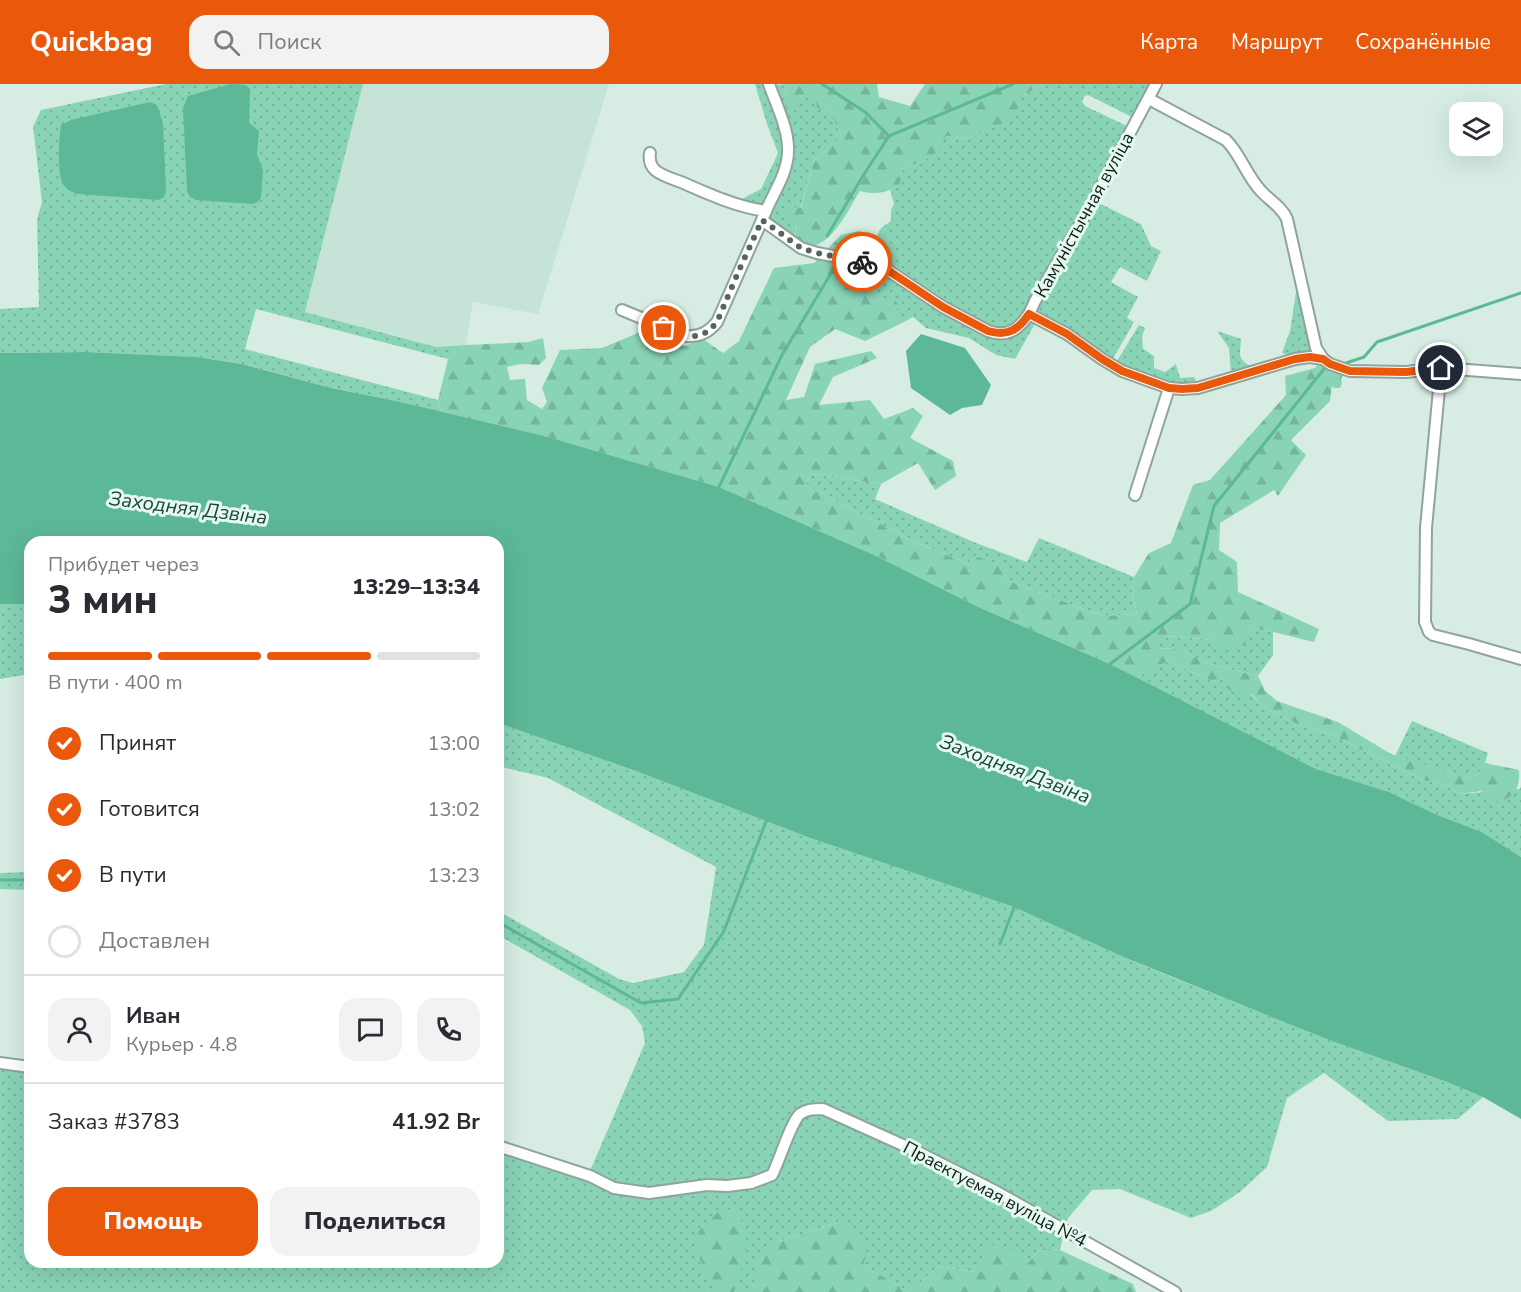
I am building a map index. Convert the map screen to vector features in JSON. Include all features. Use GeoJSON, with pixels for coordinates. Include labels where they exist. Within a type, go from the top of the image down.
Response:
{"type":"FeatureCollection","features":[{"type":"Feature","properties":{"kind":"street"},"geometry":{"type":"LineString","coordinates":[[622,310],[685,336],[694,337],[703,334],[717,322],[780,182],[789,153],[786,135],[769,84]]}},
{"type":"Feature","properties":{"kind":"street","name":"Камуністычная вуліца"},"geometry":{"type":"LineString","coordinates":[[1156,84],[1029,314],[1067,334],[1122,371],[1169,388]]}},
{"type":"Feature","properties":{"kind":"street"},"geometry":{"type":"LineString","coordinates":[[1149,99],[1226,140],[1234,148],[1252,180],[1283,212],[1287,219],[1316,348],[1323,359],[1350,371],[1406,372],[1441,368],[1521,374]]}},
{"type":"Feature","properties":{"kind":"street"},"geometry":{"type":"LineString","coordinates":[[650,153],[649,159],[655,170],[703,192],[764,215],[801,248],[875,264],[943,307],[988,331],[996,334],[1013,330],[1022,325],[1029,314]]}},
{"type":"Feature","properties":{"kind":"street"},"geometry":{"type":"LineString","coordinates":[[1135,495],[1169,388],[1198,388],[1295,359],[1310,357],[1323,359]]}},
{"type":"Feature","properties":{"kind":"street"},"geometry":{"type":"LineString","coordinates":[[1441,368],[1426,528],[1426,628],[1433,635],[1521,659]]}},
{"type":"Feature","properties":{"kind":"street"},"geometry":{"type":"LineString","coordinates":[[0,1063],[24,1066]]}},
{"type":"Feature","properties":{"kind":"street","name":"Праектуемая вуліца №4"},"geometry":{"type":"LineString","coordinates":[[504,1148],[590,1176],[614,1188],[649,1193],[706,1185],[728,1186],[751,1183],[772,1175],[799,1115],[810,1109],[823,1109],[926,1156],[997,1192],[1175,1292]]}},
{"type":"Feature","properties":{"kind":"shaded area"},"geometry":{"type":"Polygon","coordinates":[[[363,84],[609,84],[538,314],[473,302],[466,345],[436,347],[305,312],[363,84]]]}},
{"type":"Feature","properties":{"kind":"green space"},"geometry":{"type":"Polygon","coordinates":[[[166,84],[363,84],[305,312],[436,347],[466,345],[448,359],[256,309],[245,349],[438,400],[442,413],[331,388],[243,364],[197,357],[87,352],[0,353],[0,309],[39,307],[37,219],[42,202],[33,127],[41,110],[166,84]]]}},
{"type":"Feature","properties":{"kind":"green space"},"geometry":{"type":"Polygon","coordinates":[[[755,84],[767,84],[782,128],[784,164],[766,201],[760,205],[744,204],[740,200],[761,189],[778,153],[755,84]]]}},
{"type":"Feature","properties":{"kind":"green space"},"geometry":{"type":"Polygon","coordinates":[[[772,84],[784,84],[787,87],[784,102],[811,95],[828,107],[842,137],[814,160],[796,224],[794,236],[797,241],[770,221],[768,217],[788,165],[772,84]]]}},
{"type":"Feature","properties":{"kind":"green space"},"geometry":{"type":"Polygon","coordinates":[[[784,84],[877,84],[879,97],[910,106],[925,84],[1043,84],[1024,95],[1013,119],[967,139],[946,136],[937,152],[923,162],[911,165],[900,172],[899,186],[880,193],[860,191],[837,228],[829,237],[812,246],[802,245],[797,241],[796,225],[790,224],[787,217],[789,209],[801,208],[814,160],[842,137],[828,107],[822,110],[817,107],[816,99],[811,95],[802,98],[799,108],[792,112],[787,110],[784,102],[787,87],[784,84]]]}},
{"type":"Feature","properties":{"kind":"green space"},"geometry":{"type":"Polygon","coordinates":[[[1043,84],[1151,84],[1137,113],[1132,117],[1088,95],[1085,96],[1082,101],[1085,106],[1127,126],[1119,146],[1027,312],[1012,328],[996,331],[945,304],[885,265],[887,252],[877,236],[881,228],[891,221],[891,210],[894,204],[890,190],[899,186],[900,172],[911,165],[923,162],[946,136],[967,139],[977,134],[1024,95],[1043,84]]]}},
{"type":"Feature","properties":{"kind":"green space"},"geometry":{"type":"Polygon","coordinates":[[[1097,202],[1141,224],[1151,246],[1161,251],[1147,281],[1120,267],[1111,282],[1138,297],[1127,318],[1134,322],[1114,357],[1109,358],[1039,315],[1036,307],[1097,202]]]}},
{"type":"Feature","properties":{"kind":"green space"},"geometry":{"type":"Polygon","coordinates":[[[859,231],[877,236],[888,236],[891,245],[885,271],[882,278],[874,279],[873,297],[895,300],[899,307],[891,318],[902,323],[865,341],[835,329],[810,347],[786,400],[804,397],[815,364],[871,351],[877,358],[833,377],[819,405],[870,400],[884,419],[913,408],[923,416],[910,438],[953,461],[956,476],[935,490],[918,463],[881,484],[811,474],[806,485],[917,543],[968,563],[973,555],[1005,567],[1006,580],[1103,616],[1137,614],[1132,592],[1134,577],[1149,553],[1171,543],[1193,485],[1210,480],[1286,395],[1285,376],[1315,368],[1321,360],[1340,371],[1343,375],[1342,383],[1340,388],[1332,386],[1330,401],[1291,440],[1306,455],[1278,496],[1274,490],[1220,523],[1219,550],[1237,562],[1238,592],[1319,629],[1314,642],[1251,628],[1244,645],[1225,651],[1213,640],[1165,636],[1156,648],[1176,649],[1213,665],[1258,676],[1265,691],[1277,701],[1338,722],[1391,754],[1465,778],[1477,775],[1485,763],[1519,770],[1518,786],[1511,796],[1501,801],[1487,801],[1481,791],[1459,794],[1446,785],[1422,780],[1330,734],[1299,725],[1262,706],[1252,694],[1241,697],[1229,690],[1224,679],[1214,682],[1169,662],[1154,666],[1136,678],[1110,664],[976,606],[874,555],[719,487],[548,437],[442,413],[438,400],[448,359],[466,345],[529,342],[543,338],[546,358],[539,365],[521,364],[507,367],[510,380],[525,379],[527,400],[542,409],[547,402],[542,388],[560,350],[602,348],[638,333],[685,346],[703,339],[723,353],[739,341],[774,268],[814,263],[841,235],[859,231]]]}},
{"type":"Feature","properties":{"kind":"green space"},"geometry":{"type":"Polygon","coordinates":[[[885,272],[987,334],[1031,320],[1036,322],[1015,359],[996,355],[969,338],[926,328],[913,317],[902,323],[891,318],[873,297],[874,279],[885,272]]]}},
{"type":"Feature","properties":{"kind":"green space"},"geometry":{"type":"Polygon","coordinates":[[[1297,286],[1321,360],[1297,364],[1290,360],[1289,355],[1282,353],[1290,331],[1297,286]]]}},
{"type":"Feature","properties":{"kind":"green space"},"geometry":{"type":"Polygon","coordinates":[[[1139,325],[1145,328],[1142,337],[1143,349],[1154,356],[1154,368],[1165,372],[1176,364],[1180,378],[1194,377],[1198,385],[1166,385],[1118,364],[1117,361],[1139,325]]]}},
{"type":"Feature","properties":{"kind":"green space"},"geometry":{"type":"Polygon","coordinates":[[[1217,331],[1241,339],[1242,359],[1253,368],[1231,374],[1229,348],[1217,331]]]}},
{"type":"Feature","properties":{"kind":"green space"},"geometry":{"type":"Polygon","coordinates":[[[811,474],[881,484],[875,499],[976,543],[1027,562],[1039,538],[1134,577],[1132,592],[1137,614],[1103,616],[1006,580],[1005,567],[968,563],[917,543],[806,485],[811,474]]]}},
{"type":"Feature","properties":{"kind":"green space"},"geometry":{"type":"Polygon","coordinates":[[[24,603],[24,675],[0,679],[0,604],[24,603]]]}},
{"type":"Feature","properties":{"kind":"green space"},"geometry":{"type":"Polygon","coordinates":[[[1251,628],[1273,632],[1273,655],[1258,676],[1213,665],[1176,649],[1156,648],[1164,636],[1213,640],[1251,628]]]}},
{"type":"Feature","properties":{"kind":"green space"},"geometry":{"type":"Polygon","coordinates":[[[1169,662],[1214,682],[1224,678],[1251,694],[1262,706],[1299,725],[1330,734],[1422,780],[1446,785],[1459,794],[1520,789],[1521,786],[1521,857],[1482,832],[1435,814],[1389,792],[1316,769],[1136,678],[1154,666],[1169,662]]]}},
{"type":"Feature","properties":{"kind":"green space"},"geometry":{"type":"Polygon","coordinates":[[[1412,721],[1488,753],[1477,775],[1465,778],[1395,756],[1412,721]]]}},
{"type":"Feature","properties":{"kind":"green space"},"geometry":{"type":"Polygon","coordinates":[[[504,725],[636,771],[810,838],[1014,907],[1169,976],[1329,1040],[1483,1097],[1458,1119],[1388,1121],[1324,1073],[1287,1098],[1267,1167],[1240,1192],[1211,1211],[1191,1218],[1120,1189],[1092,1190],[1068,1218],[1060,1250],[1041,1248],[1026,1265],[976,1272],[939,1266],[909,1292],[863,1265],[844,1221],[779,1241],[757,1259],[753,1292],[0,1292],[0,1058],[24,1060],[24,1268],[504,1268],[504,1145],[590,1171],[645,1043],[642,1026],[630,1010],[504,938],[504,914],[619,979],[633,983],[684,972],[704,945],[716,867],[548,778],[504,767],[504,725]]]}},
{"type":"Feature","properties":{"kind":"green space"},"geometry":{"type":"Polygon","coordinates":[[[24,872],[24,890],[0,889],[0,873],[24,872]]]}},
{"type":"Feature","properties":{"kind":"green space"},"geometry":{"type":"Polygon","coordinates":[[[723,1207],[737,1213],[747,1233],[745,1256],[734,1292],[717,1292],[705,1272],[695,1245],[699,1231],[723,1207]]]}},
{"type":"Feature","properties":{"kind":"green space"},"geometry":{"type":"Polygon","coordinates":[[[844,1221],[867,1252],[863,1265],[909,1292],[753,1292],[756,1259],[779,1241],[844,1221]]]}},
{"type":"Feature","properties":{"kind":"green space"},"geometry":{"type":"Polygon","coordinates":[[[988,1244],[1019,1251],[1026,1265],[1041,1248],[1060,1250],[1133,1284],[1136,1292],[909,1292],[939,1266],[976,1272],[988,1244]]]}},
{"type":"Feature","properties":{"kind":"water"},"geometry":{"type":"Polygon","coordinates":[[[231,84],[246,85],[250,89],[249,123],[259,131],[257,154],[263,171],[261,197],[258,202],[252,204],[196,200],[190,197],[187,191],[183,108],[188,96],[231,84]]]}},
{"type":"Feature","properties":{"kind":"water"},"geometry":{"type":"Polygon","coordinates":[[[150,102],[157,105],[163,123],[166,192],[164,197],[159,200],[78,194],[66,188],[62,182],[59,167],[61,125],[71,120],[150,102]]]}},
{"type":"Feature","properties":{"kind":"water"},"geometry":{"type":"Polygon","coordinates":[[[921,334],[965,348],[991,385],[982,405],[962,408],[950,415],[911,388],[906,351],[921,334]]]}},
{"type":"Feature","properties":{"kind":"water","name":"Заходняя Дзвіна"},"geometry":{"type":"Polygon","coordinates":[[[87,352],[197,357],[242,364],[331,388],[548,437],[719,487],[874,555],[976,606],[1110,664],[1316,769],[1389,792],[1435,814],[1482,832],[1521,857],[1521,1119],[1483,1097],[1269,1016],[1121,956],[1014,907],[810,838],[636,771],[504,725],[504,536],[24,536],[24,604],[0,604],[0,353],[87,352]]]}},
{"type":"Feature","properties":{"kind":"waterway"},"geometry":{"type":"LineString","coordinates":[[822,84],[865,112],[889,136]]}},
{"type":"Feature","properties":{"kind":"waterway"},"geometry":{"type":"LineString","coordinates":[[827,236],[889,136],[1013,84]]}},
{"type":"Feature","properties":{"kind":"waterway"},"geometry":{"type":"LineString","coordinates":[[718,489],[782,355],[836,265]]}},
{"type":"Feature","properties":{"kind":"waterway"},"geometry":{"type":"LineString","coordinates":[[1346,363],[1364,357],[1377,342],[1521,293]]}},
{"type":"Feature","properties":{"kind":"waterway"},"geometry":{"type":"LineString","coordinates":[[1109,667],[1190,604],[1214,506],[1324,369]]}},
{"type":"Feature","properties":{"kind":"waterway"},"geometry":{"type":"LineString","coordinates":[[504,925],[641,1003],[678,999],[724,931],[767,819]]}},
{"type":"Feature","properties":{"kind":"waterway"},"geometry":{"type":"LineString","coordinates":[[0,880],[24,880]]}},
{"type":"Feature","properties":{"kind":"waterway"},"geometry":{"type":"LineString","coordinates":[[1000,944],[1015,905]]}},
{"type":"Feature","properties":{"kind":"way so far"},"geometry":{"type":"LineString","coordinates":[[664,328],[694,337],[712,328],[717,322],[762,220],[801,248],[862,262]]}},
{"type":"Feature","properties":{"kind":"route"},"geometry":{"type":"LineString","coordinates":[[862,262],[886,269],[943,307],[988,331],[996,334],[1013,330],[1022,325],[1029,314],[1067,334],[1122,371],[1169,388],[1198,388],[1295,359],[1310,357],[1323,359],[1350,371],[1406,372],[1441,368]]}}]}
